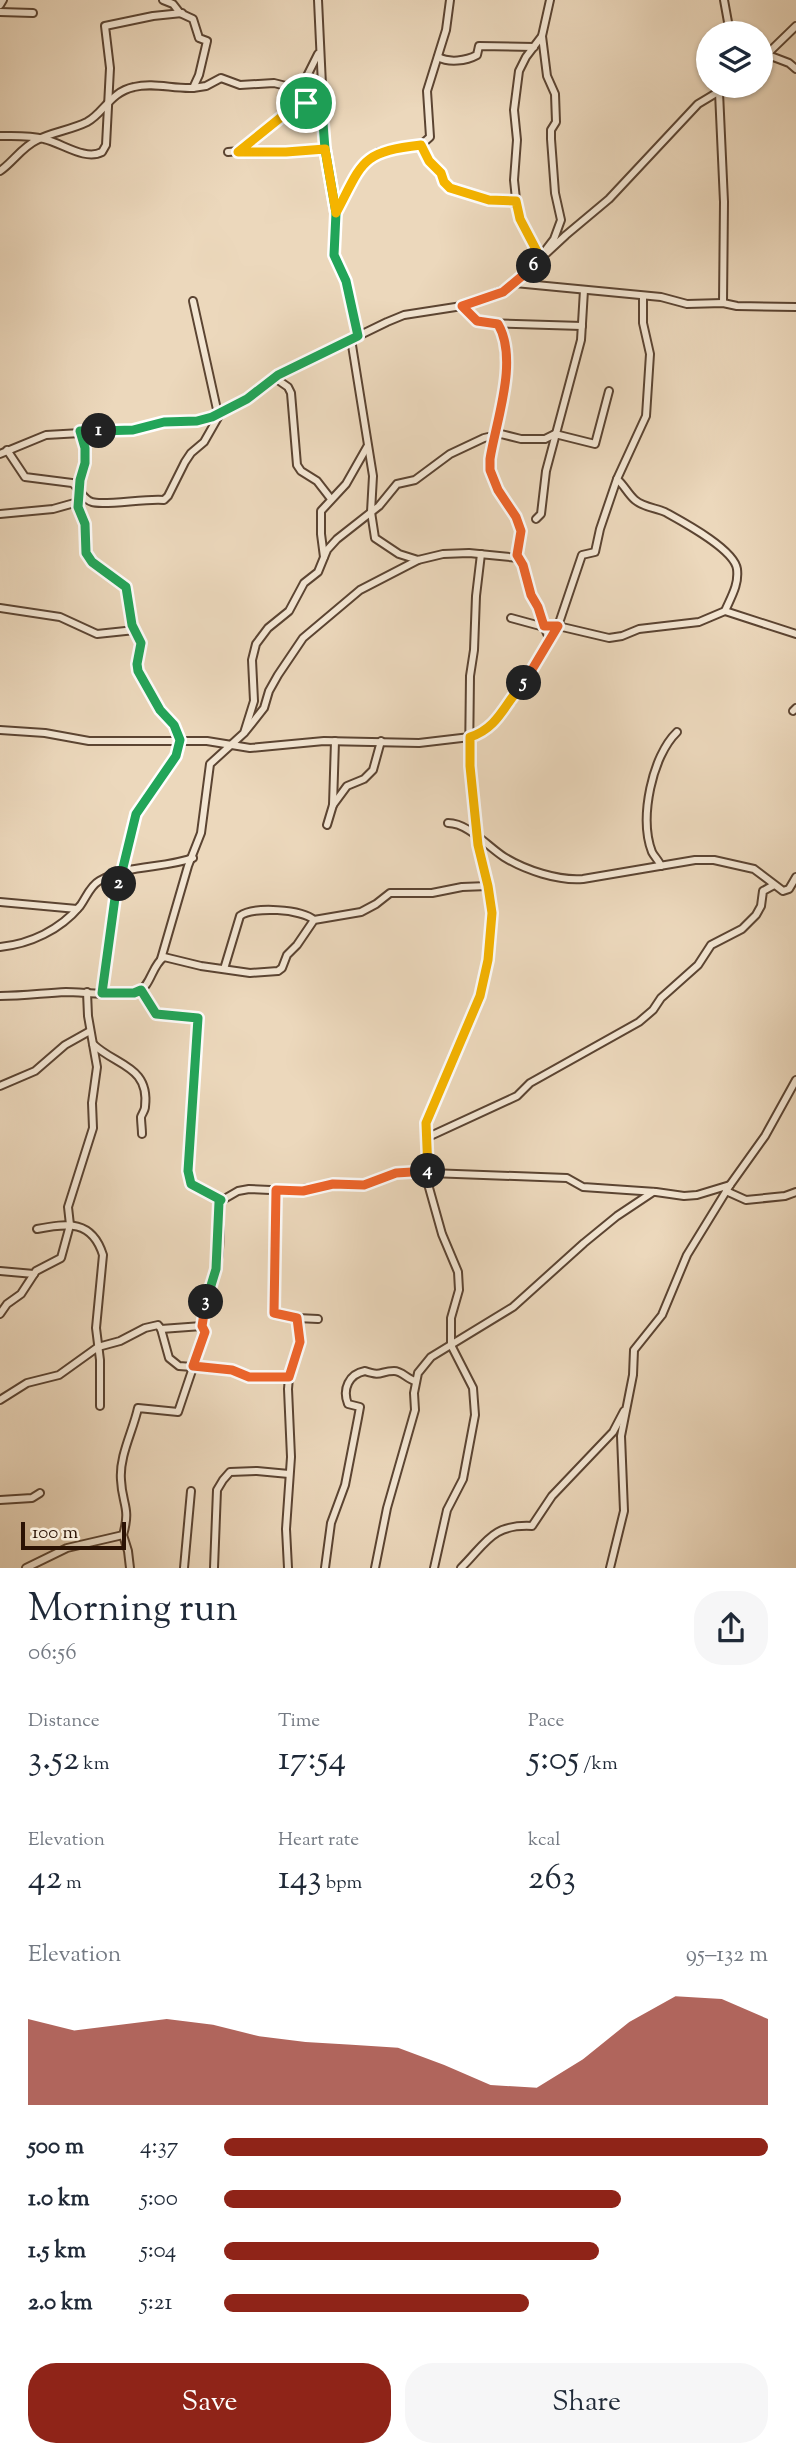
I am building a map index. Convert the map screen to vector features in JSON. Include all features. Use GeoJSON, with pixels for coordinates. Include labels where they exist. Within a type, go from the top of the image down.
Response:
{"type":"FeatureCollection","features":[{"type":"Feature","properties":{"kind":"street"},"geometry":{"type":"LineString","coordinates":[[0,5],[3,0]]}},
{"type":"Feature","properties":{"kind":"street"},"geometry":{"type":"LineString","coordinates":[[163,0],[173,4],[194,21],[199,38],[207,41],[193,88]]}},
{"type":"Feature","properties":{"kind":"street"},"geometry":{"type":"LineString","coordinates":[[318,0],[325,149],[336,213],[334,255],[346,281],[355,338],[362,414],[373,482],[371,512],[375,538],[399,554],[418,560]]}},
{"type":"Feature","properties":{"kind":"street"},"geometry":{"type":"LineString","coordinates":[[336,213],[365,162],[388,149],[421,145],[430,137],[428,91],[450,0]]}},
{"type":"Feature","properties":{"kind":"street"},"geometry":{"type":"LineString","coordinates":[[541,258],[554,239],[561,220],[555,192],[551,139],[551,130],[556,122],[555,94],[547,76],[542,36],[550,0]]}},
{"type":"Feature","properties":{"kind":"street"},"geometry":{"type":"LineString","coordinates":[[724,0],[728,21]]}},
{"type":"Feature","properties":{"kind":"street"},"geometry":{"type":"LineString","coordinates":[[0,12],[33,13]]}},
{"type":"Feature","properties":{"kind":"street"},"geometry":{"type":"LineString","coordinates":[[0,136],[40,138],[90,155],[102,152],[106,145],[110,61],[105,26],[181,13]]}},
{"type":"Feature","properties":{"kind":"street"},"geometry":{"type":"LineString","coordinates":[[773,50],[796,26]]}},
{"type":"Feature","properties":{"kind":"street"},"geometry":{"type":"LineString","coordinates":[[541,258],[520,219],[513,167],[517,140],[515,102],[519,71],[542,36]]}},
{"type":"Feature","properties":{"kind":"street"},"geometry":{"type":"LineString","coordinates":[[438,57],[448,62],[474,58],[479,46],[534,47]]}},
{"type":"Feature","properties":{"kind":"street"},"geometry":{"type":"LineString","coordinates":[[291,90],[305,80],[319,52]]}},
{"type":"Feature","properties":{"kind":"street"},"geometry":{"type":"LineString","coordinates":[[773,57],[796,69]]}},
{"type":"Feature","properties":{"kind":"street"},"geometry":{"type":"LineString","coordinates":[[0,171],[29,144],[90,121],[107,102],[133,87],[158,85],[193,88],[206,86],[221,78],[240,85],[279,84],[306,103],[323,123]]}},
{"type":"Feature","properties":{"kind":"street"},"geometry":{"type":"LineString","coordinates":[[238,152],[285,114],[324,97]]}},
{"type":"Feature","properties":{"kind":"street"},"geometry":{"type":"LineString","coordinates":[[193,301],[220,413],[204,442],[185,462],[166,499],[94,503],[74,484],[59,479],[29,479],[23,474],[4,452],[46,435],[133,430],[164,422],[205,419],[220,413],[247,399],[275,378],[404,315],[462,306],[503,292],[609,199],[698,104],[708,98]]}},
{"type":"Feature","properties":{"kind":"street"},"geometry":{"type":"LineString","coordinates":[[719,98],[724,202],[723,303]]}},
{"type":"Feature","properties":{"kind":"street"},"geometry":{"type":"LineString","coordinates":[[421,145],[429,161],[441,173],[450,188],[489,200],[516,201]]}},
{"type":"Feature","properties":{"kind":"street"},"geometry":{"type":"LineString","coordinates":[[228,152],[325,149]]}},
{"type":"Feature","properties":{"kind":"street"},"geometry":{"type":"LineString","coordinates":[[515,283],[667,298],[687,304],[796,307]]}},
{"type":"Feature","properties":{"kind":"street"},"geometry":{"type":"LineString","coordinates":[[536,519],[542,511],[544,478],[581,340],[584,290]]}},
{"type":"Feature","properties":{"kind":"street"},"geometry":{"type":"LineString","coordinates":[[0,730],[45,733],[89,741],[215,741],[250,748],[308,741],[419,743],[470,737],[487,729],[509,705],[558,626],[582,555],[595,552],[617,479],[646,416],[650,354],[643,323],[643,296]]}},
{"type":"Feature","properties":{"kind":"street"},"geometry":{"type":"LineString","coordinates":[[462,306],[477,321],[582,326]]}},
{"type":"Feature","properties":{"kind":"street"},"geometry":{"type":"LineString","coordinates":[[498,324],[504,338],[506,366],[490,470],[521,531],[517,552],[550,640]]}},
{"type":"Feature","properties":{"kind":"street"},"geometry":{"type":"LineString","coordinates":[[275,378],[288,387],[291,393],[297,465],[301,471],[317,481],[331,499]]}},
{"type":"Feature","properties":{"kind":"street"},"geometry":{"type":"LineString","coordinates":[[244,733],[255,691],[252,660],[255,646],[268,628],[289,611],[304,583],[318,572],[324,556],[342,534],[384,501],[397,484],[415,480],[450,454],[495,435],[545,439],[555,434],[595,444],[609,391]]}},
{"type":"Feature","properties":{"kind":"street"},"geometry":{"type":"LineString","coordinates":[[80,431],[85,448],[85,463],[78,502],[85,524],[87,555],[92,562],[126,587],[135,630],[141,643],[138,671],[160,710],[174,725],[180,740],[176,756],[136,814],[115,898],[102,993]]}},
{"type":"Feature","properties":{"kind":"street"},"geometry":{"type":"LineString","coordinates":[[324,556],[320,515],[346,484],[368,445]]}},
{"type":"Feature","properties":{"kind":"street"},"geometry":{"type":"LineString","coordinates":[[617,479],[637,502],[666,513],[701,533],[716,542],[732,559],[737,567],[737,582],[724,611]]}},
{"type":"Feature","properties":{"kind":"street"},"geometry":{"type":"LineString","coordinates":[[0,514],[53,509],[78,502]]}},
{"type":"Feature","properties":{"kind":"street"},"geometry":{"type":"LineString","coordinates":[[0,996],[134,993],[141,990],[161,959],[173,913],[201,833],[210,764],[244,733],[264,708],[269,691],[303,638],[349,597],[418,560],[443,554],[519,558]]}},
{"type":"Feature","properties":{"kind":"street"},"geometry":{"type":"LineString","coordinates":[[434,1568],[447,1510],[463,1479],[475,1415],[473,1388],[451,1345],[451,1318],[459,1290],[458,1272],[442,1234],[428,1184],[426,1138],[429,1116],[485,981],[492,922],[488,886],[477,837],[470,766],[470,676],[475,644],[475,596],[481,554]]}},
{"type":"Feature","properties":{"kind":"street"},"geometry":{"type":"LineString","coordinates":[[0,608],[60,617],[97,634],[135,630]]}},
{"type":"Feature","properties":{"kind":"street"},"geometry":{"type":"LineString","coordinates":[[511,618],[609,638],[622,636],[639,628],[699,621],[724,611],[796,634]]}},
{"type":"Feature","properties":{"kind":"street"},"geometry":{"type":"LineString","coordinates":[[661,866],[652,851],[649,830],[651,781],[665,746],[677,732]]}},
{"type":"Feature","properties":{"kind":"street"},"geometry":{"type":"LineString","coordinates":[[327,825],[332,805],[335,741]]}},
{"type":"Feature","properties":{"kind":"street"},"geometry":{"type":"LineString","coordinates":[[332,805],[347,786],[364,779],[373,770],[381,741]]}},
{"type":"Feature","properties":{"kind":"street"},"geometry":{"type":"LineString","coordinates":[[448,823],[461,826],[513,862],[566,879],[583,879],[695,860],[749,866],[780,890],[788,890],[796,877]]}},
{"type":"Feature","properties":{"kind":"street"},"geometry":{"type":"LineString","coordinates":[[0,947],[38,938],[77,909],[97,882],[124,870],[169,866],[193,858]]}},
{"type":"Feature","properties":{"kind":"street"},"geometry":{"type":"LineString","coordinates":[[426,1138],[517,1096],[530,1083],[639,1022],[698,965],[711,945],[745,927],[759,910],[763,891],[775,885]]}},
{"type":"Feature","properties":{"kind":"street"},"geometry":{"type":"LineString","coordinates":[[161,959],[166,957],[201,966],[250,973],[280,971],[287,955],[298,945],[314,920],[360,912],[376,905],[390,893],[432,893],[462,887],[488,886]]}},
{"type":"Feature","properties":{"kind":"street"},"geometry":{"type":"LineString","coordinates":[[0,902],[77,909]]}},
{"type":"Feature","properties":{"kind":"street"},"geometry":{"type":"LineString","coordinates":[[224,969],[240,916],[247,911],[308,915],[314,920]]}},
{"type":"Feature","properties":{"kind":"street"},"geometry":{"type":"LineString","coordinates":[[141,990],[156,1014],[198,1018],[188,1171],[191,1184],[221,1200]]}},
{"type":"Feature","properties":{"kind":"street"},"geometry":{"type":"LineString","coordinates":[[0,1314],[4,1307],[22,1294],[34,1274],[61,1258],[70,1225],[68,1207],[93,1128],[92,1103],[97,1068],[90,1031],[87,992]]}},
{"type":"Feature","properties":{"kind":"street"},"geometry":{"type":"LineString","coordinates":[[0,1086],[35,1071],[65,1045],[90,1031]]}},
{"type":"Feature","properties":{"kind":"street"},"geometry":{"type":"LineString","coordinates":[[92,1042],[103,1053],[137,1072],[143,1084],[145,1107],[141,1117],[142,1134]]}},
{"type":"Feature","properties":{"kind":"street"},"geometry":{"type":"LineString","coordinates":[[610,1568],[624,1511],[620,1453],[633,1375],[634,1350],[662,1315],[687,1255],[728,1188],[765,1136],[796,1080]]}},
{"type":"Feature","properties":{"kind":"street"},"geometry":{"type":"LineString","coordinates":[[130,1568],[123,1535],[128,1517],[121,1479],[126,1451],[138,1408],[178,1412],[205,1332],[202,1326],[216,1269],[221,1200],[238,1191],[256,1188],[303,1191],[333,1184],[364,1185],[396,1173],[428,1171],[567,1178],[583,1187],[690,1197],[728,1188],[746,1200],[785,1196],[796,1192]]}},
{"type":"Feature","properties":{"kind":"street"},"geometry":{"type":"LineString","coordinates":[[276,1190],[274,1313],[318,1319]]}},
{"type":"Feature","properties":{"kind":"street"},"geometry":{"type":"LineString","coordinates":[[375,1568],[390,1496],[415,1410],[415,1381],[431,1357],[513,1307],[584,1242],[653,1192]]}},
{"type":"Feature","properties":{"kind":"street"},"geometry":{"type":"LineString","coordinates":[[37,1229],[70,1225],[90,1231],[100,1243],[103,1255],[96,1328],[100,1406]]}},
{"type":"Feature","properties":{"kind":"street"},"geometry":{"type":"LineString","coordinates":[[0,1271],[34,1274]]}},
{"type":"Feature","properties":{"kind":"street"},"geometry":{"type":"LineString","coordinates":[[289,1568],[286,1514],[291,1457],[289,1377],[300,1342],[297,1318]]}},
{"type":"Feature","properties":{"kind":"street"},"geometry":{"type":"LineString","coordinates":[[0,1400],[27,1384],[59,1375],[98,1346],[158,1325],[169,1358],[179,1366],[232,1370],[249,1377],[289,1377]]}},
{"type":"Feature","properties":{"kind":"street"},"geometry":{"type":"LineString","coordinates":[[161,1329],[202,1326]]}},
{"type":"Feature","properties":{"kind":"street"},"geometry":{"type":"LineString","coordinates":[[324,1568],[331,1523],[345,1485],[360,1407],[348,1404],[345,1395],[347,1385],[354,1376],[365,1371],[378,1375],[399,1371],[415,1381]]}},
{"type":"Feature","properties":{"kind":"street"},"geometry":{"type":"LineString","coordinates":[[461,1568],[497,1531],[512,1525],[532,1526],[552,1496],[613,1432],[628,1401]]}},
{"type":"Feature","properties":{"kind":"street"},"geometry":{"type":"LineString","coordinates":[[214,1568],[217,1490],[223,1480],[230,1472],[289,1474]]}},
{"type":"Feature","properties":{"kind":"street"},"geometry":{"type":"LineString","coordinates":[[184,1568],[191,1490]]}},
{"type":"Feature","properties":{"kind":"street"},"geometry":{"type":"LineString","coordinates":[[0,1500],[32,1498],[40,1493]]}},
{"type":"Feature","properties":{"kind":"street"},"geometry":{"type":"LineString","coordinates":[[26,1568],[67,1548],[123,1535]]}},
{"type":"Feature","properties":{"kind":"route"},"geometry":{"type":"LineString","coordinates":[[306,103],[285,114],[238,152],[325,149],[336,213],[358,170],[365,162],[388,149],[421,145],[429,161],[441,173],[450,188],[489,200],[516,201],[520,219],[541,259],[503,292],[462,306],[481,323],[498,324],[503,333],[506,377],[490,470],[502,497],[512,507],[521,531],[517,555],[544,626],[558,626],[509,705],[487,729],[470,737],[470,766],[478,845],[492,913],[488,960],[480,996],[426,1123],[428,1171],[396,1173],[364,1185],[333,1184],[303,1191],[276,1190],[274,1313],[297,1318],[300,1342],[289,1377],[249,1377],[232,1370],[193,1366],[205,1332],[202,1326],[215,1274],[221,1200],[191,1184],[188,1171],[198,1018],[156,1014],[141,990],[134,993],[102,993],[115,898],[124,870],[134,820],[141,804],[176,756],[180,740],[174,725],[160,710],[138,671],[141,643],[132,625],[130,598],[126,587],[92,562],[86,553],[86,529],[78,507],[80,480],[85,463],[85,448],[80,431],[133,430],[164,422],[197,421],[212,417],[247,399],[278,375],[358,336],[346,281],[334,255],[336,213],[323,123],[306,103]]}}]}
